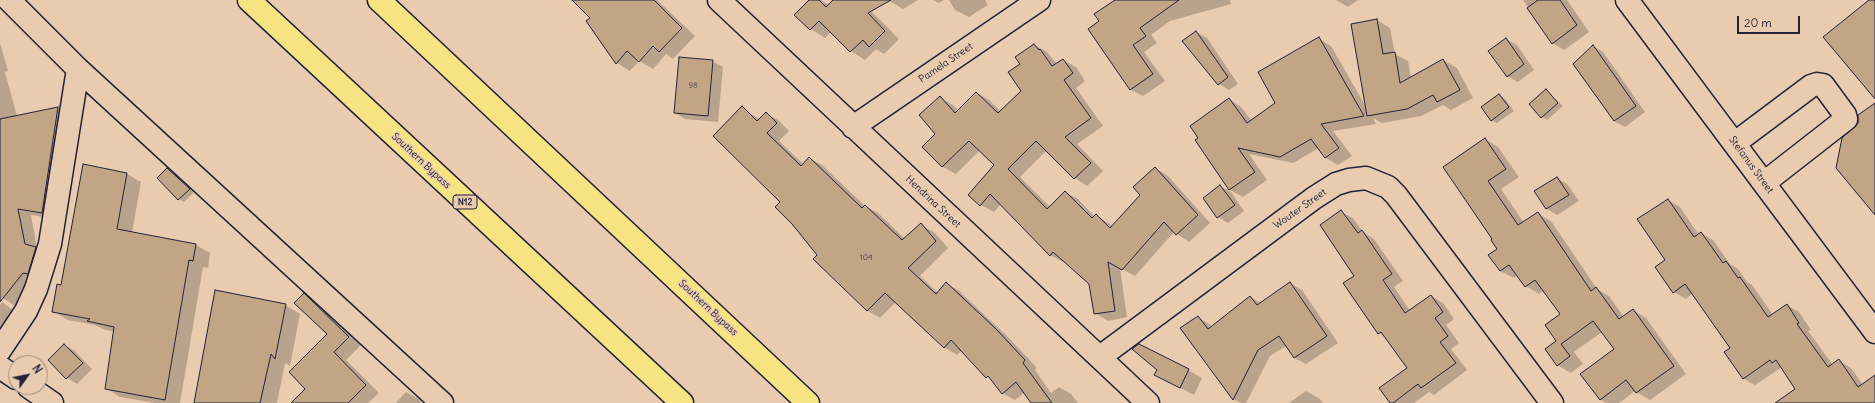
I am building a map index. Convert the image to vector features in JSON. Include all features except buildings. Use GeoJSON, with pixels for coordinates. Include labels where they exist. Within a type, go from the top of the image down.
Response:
{"type":"FeatureCollection","features":[{"type":"Feature","properties":{"kind":"highway","name":"Southern Bypass"},"geometry":{"type":"LineString","coordinates":[[249,0],[682,403]]}},
{"type":"Feature","properties":{"kind":"highway","name":"Southern Bypass"},"geometry":{"type":"LineString","coordinates":[[379,0],[808,403]]}},
{"type":"Feature","properties":{"kind":"street"},"geometry":{"type":"LineString","coordinates":[[9,0],[78,69],[442,403]]}},
{"type":"Feature","properties":{"kind":"street","name":"Hendrina Street"},"geometry":{"type":"LineString","coordinates":[[719,0],[1148,403]]}},
{"type":"Feature","properties":{"kind":"street","name":"Pamela Street"},"geometry":{"type":"LineString","coordinates":[[853,126],[1039,0]]}},
{"type":"Feature","properties":{"kind":"street","name":"Stefanus Street"},"geometry":{"type":"LineString","coordinates":[[1626,0],[1764,183],[1872,321]]}},
{"type":"Feature","properties":{"kind":"street"},"geometry":{"type":"LineString","coordinates":[[0,350],[26,311],[36,289],[50,244],[78,69]]}},
{"type":"Feature","properties":{"kind":"street"},"geometry":{"type":"LineString","coordinates":[[1735,143],[1811,86],[1817,84],[1823,85],[1845,115],[1846,119],[1764,183]]}},
{"type":"Feature","properties":{"kind":"street","name":"Wouter Street"},"geometry":{"type":"LineString","coordinates":[[1100,357],[1314,198],[1336,184],[1349,180],[1366,178],[1388,187],[1396,195],[1552,403]]}},
{"type":"Feature","properties":{"kind":"street"},"geometry":{"type":"LineString","coordinates":[[40,395],[52,403]]}}]}
